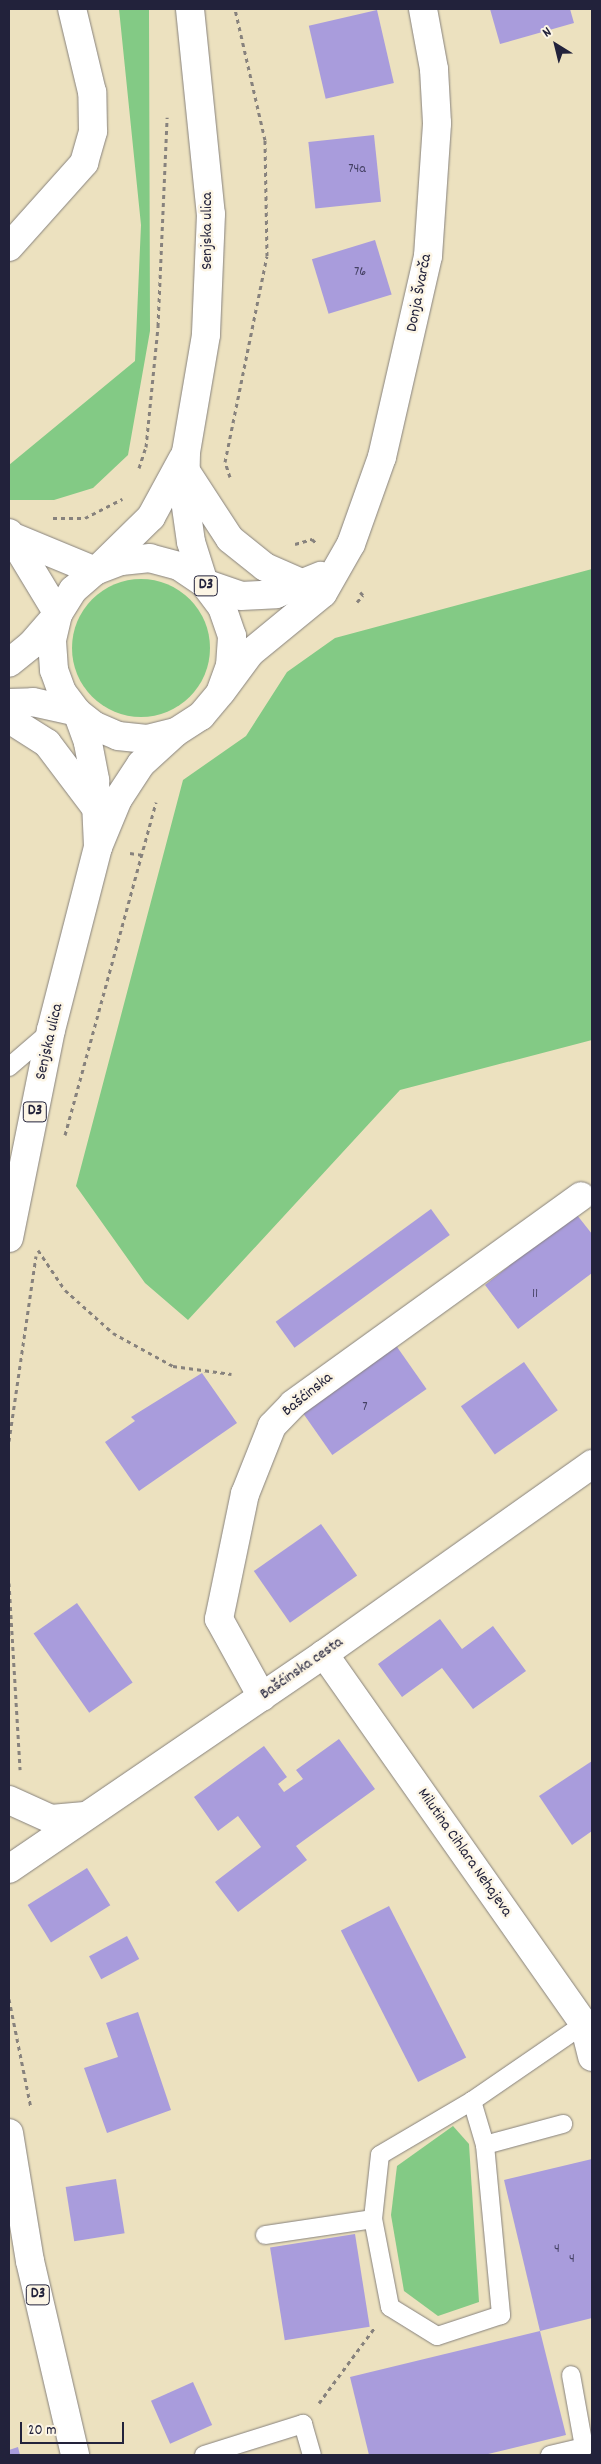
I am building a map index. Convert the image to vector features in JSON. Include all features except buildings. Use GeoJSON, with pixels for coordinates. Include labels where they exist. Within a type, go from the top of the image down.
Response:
{"type":"FeatureCollection","features":[{"type":"Feature","properties":{"kind":"street"},"geometry":{"type":"LineString","coordinates":[[9,247],[84,163],[93,131],[92,92],[72,9]]}},
{"type":"Feature","properties":{"kind":"street","name":"Senjska ulica"},"geometry":{"type":"LineString","coordinates":[[190,9],[211,214],[206,335],[186,461],[184,500],[190,542],[204,583]]}},
{"type":"Feature","properties":{"kind":"street","name":"Donja Švarča"},"geometry":{"type":"LineString","coordinates":[[220,693],[250,653],[323,593],[351,544],[382,458],[428,256],[437,123],[434,68],[423,9]]}},
{"type":"Feature","properties":{"kind":"street"},"geometry":{"type":"LineString","coordinates":[[186,461],[230,539],[265,567],[304,584]]}},
{"type":"Feature","properties":{"kind":"street","name":"Senjska ulica"},"geometry":{"type":"LineString","coordinates":[[95,571],[127,544],[151,517],[186,461]]}},
{"type":"Feature","properties":{"kind":"street"},"geometry":{"type":"LineString","coordinates":[[11,535],[95,571]]}},
{"type":"Feature","properties":{"kind":"street"},"geometry":{"type":"LineString","coordinates":[[9,663],[31,645],[58,614],[11,535]]}},
{"type":"Feature","properties":{"kind":"street","name":"D3"},"geometry":{"type":"LineString","coordinates":[[150,558],[179,566],[204,583],[222,607],[232,636],[230,666],[220,693],[201,716],[176,732],[147,739],[118,736],[96,726],[77,712],[62,692],[54,670],[52,641],[58,614],[74,590],[95,571],[121,560],[150,558]]}},
{"type":"Feature","properties":{"kind":"street"},"geometry":{"type":"LineString","coordinates":[[204,583],[241,596],[276,594],[304,584],[339,566]]}},
{"type":"Feature","properties":{"kind":"street"},"geometry":{"type":"LineString","coordinates":[[9,703],[33,702],[77,712]]}},
{"type":"Feature","properties":{"kind":"street","name":"Senjska ulica"},"geometry":{"type":"LineString","coordinates":[[77,712],[88,743],[96,808],[98,847]]}},
{"type":"Feature","properties":{"kind":"street"},"geometry":{"type":"LineString","coordinates":[[9,719],[46,744],[96,808]]}},
{"type":"Feature","properties":{"kind":"street","name":"Senjska ulica"},"geometry":{"type":"LineString","coordinates":[[9,1238],[51,1030],[98,847],[118,799],[141,764],[176,732]]}},
{"type":"Feature","properties":{"kind":"street","name":"Bašćinska"},"geometry":{"type":"LineString","coordinates":[[262,1696],[218,1619],[245,1494],[272,1426],[293,1404],[581,1196]]}},
{"type":"Feature","properties":{"kind":"street","name":"Bašćinska cesta"},"geometry":{"type":"LineString","coordinates":[[9,1869],[324,1654],[592,1464]]}},
{"type":"Feature","properties":{"kind":"street","name":"Milutina Cihlara Nehajeva"},"geometry":{"type":"LineString","coordinates":[[324,1654],[588,2023],[592,2057]]}},
{"type":"Feature","properties":{"kind":"street"},"geometry":{"type":"LineString","coordinates":[[13,1803],[50,1819],[86,1816]]}},
{"type":"Feature","properties":{"kind":"street","name":"D3"},"geometry":{"type":"LineString","coordinates":[[9,2133],[30,2261],[75,2455]]}},
{"type":"Feature","properties":{"kind":"lane"},"geometry":{"type":"LineString","coordinates":[[9,1067],[51,1030]]}},
{"type":"Feature","properties":{"kind":"lane"},"geometry":{"type":"LineString","coordinates":[[472,2101],[485,2146],[501,2315],[437,2336],[390,2307],[373,2219],[380,2155],[472,2101],[588,2023]]}},
{"type":"Feature","properties":{"kind":"lane"},"geometry":{"type":"LineString","coordinates":[[485,2146],[563,2124]]}},
{"type":"Feature","properties":{"kind":"lane"},"geometry":{"type":"LineString","coordinates":[[265,2235],[373,2219]]}},
{"type":"Feature","properties":{"kind":"lane"},"geometry":{"type":"LineString","coordinates":[[550,2455],[584,2447],[571,2375]]}},
{"type":"Feature","properties":{"kind":"lane"},"geometry":{"type":"LineString","coordinates":[[204,2455],[303,2424],[312,2455]]}},
{"type":"Feature","properties":{"kind":"path"},"geometry":{"type":"LineString","coordinates":[[233,486],[225,462],[267,256],[264,140],[235,9]]}},
{"type":"Feature","properties":{"kind":"path"},"geometry":{"type":"LineString","coordinates":[[137,471],[146,447],[158,326],[167,111]]}},
{"type":"Feature","properties":{"kind":"path"},"geometry":{"type":"LineString","coordinates":[[11,535],[30,518],[85,518],[128,496]]}},
{"type":"Feature","properties":{"kind":"path"},"geometry":{"type":"LineString","coordinates":[[290,546],[312,538],[339,566],[363,596],[349,609]]}},
{"type":"Feature","properties":{"kind":"path"},"geometry":{"type":"LineString","coordinates":[[63,1144],[157,800]]}},
{"type":"Feature","properties":{"kind":"path"},"geometry":{"type":"LineString","coordinates":[[9,1441],[40,1240]]}},
{"type":"Feature","properties":{"kind":"path"},"geometry":{"type":"LineString","coordinates":[[37,1250],[65,1290],[113,1333],[173,1366],[231,1374]]}},
{"type":"Feature","properties":{"kind":"path"},"geometry":{"type":"LineString","coordinates":[[9,1584],[22,1789],[13,1803]]}},
{"type":"Feature","properties":{"kind":"path"},"geometry":{"type":"LineString","coordinates":[[303,2424],[390,2307]]}},
{"type":"Feature","properties":{"kind":"green space"},"geometry":{"type":"Polygon","coordinates":[[[119,9],[149,9],[150,331],[128,455],[93,488],[54,500],[9,500],[9,465],[135,361],[141,225],[119,9]]]}},
{"type":"Feature","properties":{"kind":"green space"},"geometry":{"type":"Polygon","coordinates":[[[592,569],[592,1040],[400,1090],[188,1320],[145,1283],[76,1186],[183,780],[246,736],[287,672],[335,638],[592,569]]]}},
{"type":"Feature","properties":{"kind":"green space"},"geometry":{"type":"Polygon","coordinates":[[[141,579],[167,584],[190,599],[205,622],[210,648],[205,674],[190,697],[167,712],[141,717],[115,712],[92,697],[77,674],[72,648],[77,622],[92,599],[115,584],[141,579]]]}},
{"type":"Feature","properties":{"kind":"green space"},"geometry":{"type":"Polygon","coordinates":[[[453,2126],[469,2144],[479,2302],[438,2316],[404,2291],[391,2215],[397,2166],[453,2126]]]}}]}
